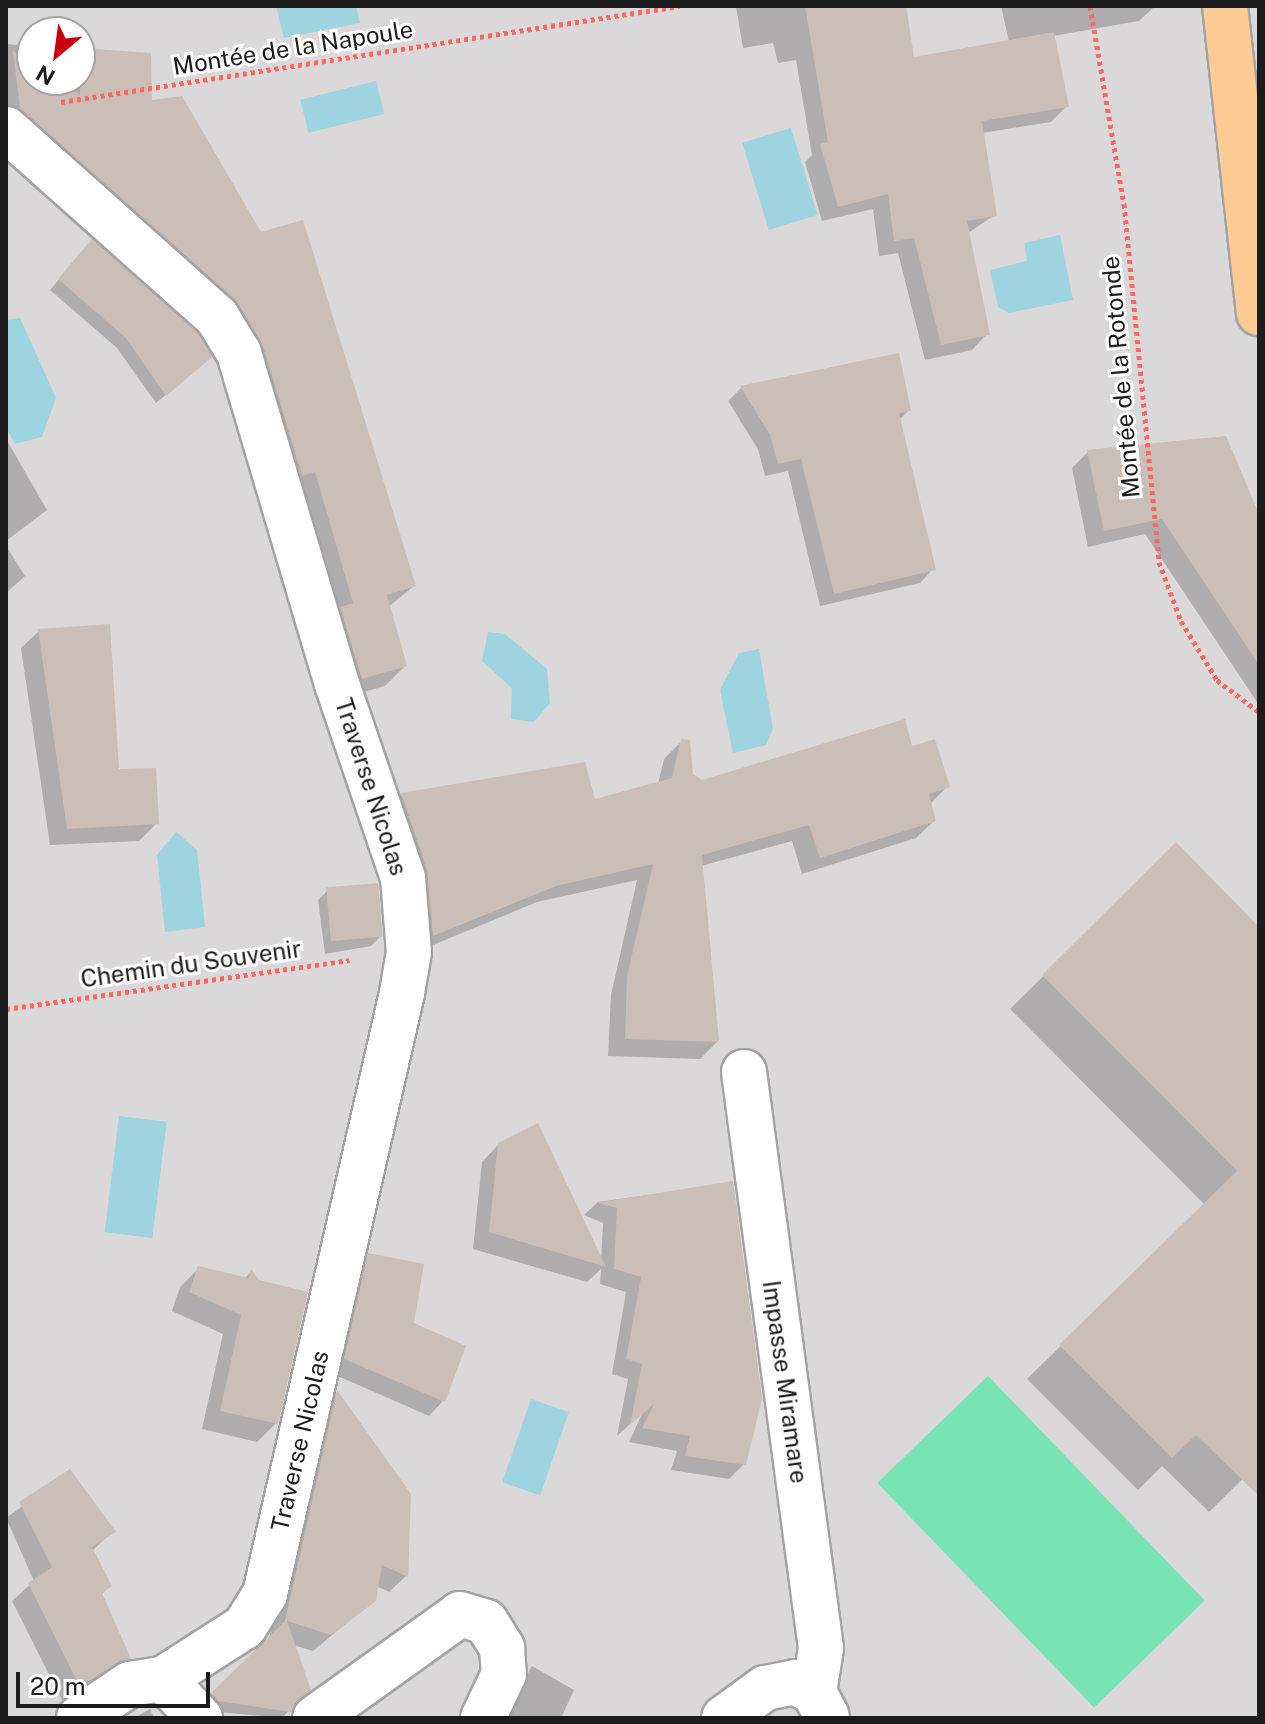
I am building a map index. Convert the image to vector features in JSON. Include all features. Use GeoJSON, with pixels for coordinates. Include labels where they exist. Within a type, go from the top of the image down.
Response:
{"type":"FeatureCollection","features":[{"type":"Feature","properties":{"kind":"main road"},"geometry":{"type":"LineString","coordinates":[[1225,6],[1259,313]]}},
{"type":"Feature","properties":{"kind":"street","name":"Traverse Nicolas"},"geometry":{"type":"LineString","coordinates":[[6,129],[217,317],[239,353],[337,684],[403,878],[409,952],[402,993],[265,1594],[244,1627],[163,1679]]}},
{"type":"Feature","properties":{"kind":"street","name":"Impasse Miramare"},"geometry":{"type":"LineString","coordinates":[[744,1072],[821,1648],[820,1705]]}},
{"type":"Feature","properties":{"kind":"street"},"geometry":{"type":"LineString","coordinates":[[315,1718],[460,1614],[486,1622],[502,1648],[504,1674],[483,1718]]}},
{"type":"Feature","properties":{"kind":"street"},"geometry":{"type":"LineString","coordinates":[[79,1718],[130,1684],[163,1679],[200,1718]]}},
{"type":"Feature","properties":{"kind":"street"},"geometry":{"type":"LineString","coordinates":[[724,1718],[765,1688],[795,1682],[820,1705]]}},
{"type":"Feature","properties":{"kind":"path","name":"Montée de la Napoule"},"geometry":{"type":"LineString","coordinates":[[53,103],[680,6]]}},
{"type":"Feature","properties":{"kind":"path","name":"Montée de la Rotonde"},"geometry":{"type":"LineString","coordinates":[[1090,6],[1124,204],[1159,562],[1181,621],[1217,680],[1259,712]]}},
{"type":"Feature","properties":{"kind":"path","name":"Chemin du Souvenir"},"geometry":{"type":"LineString","coordinates":[[6,1009],[365,958]]}},
{"type":"Feature","properties":{"kind":"shaded area"},"geometry":{"type":"Polygon","coordinates":[[[6,6],[1259,6],[1259,1718],[6,1718],[6,6]]]}},
{"type":"Feature","properties":{"kind":"green space"},"geometry":{"type":"Polygon","coordinates":[[[988,1376],[1205,1600],[1094,1707],[877,1483],[988,1376]]]}},
{"type":"Feature","properties":{"kind":"water"},"geometry":{"type":"Polygon","coordinates":[[[276,6],[356,6],[360,23],[284,38],[276,6]]]}},
{"type":"Feature","properties":{"kind":"water"},"geometry":{"type":"Polygon","coordinates":[[[376,81],[384,114],[309,133],[300,100],[376,81]]]}},
{"type":"Feature","properties":{"kind":"water"},"geometry":{"type":"Polygon","coordinates":[[[791,128],[818,215],[769,230],[742,143],[791,128]]]}},
{"type":"Feature","properties":{"kind":"water"},"geometry":{"type":"Polygon","coordinates":[[[1060,235],[1073,300],[1009,313],[998,307],[990,270],[1027,261],[1024,243],[1060,235]]]}},
{"type":"Feature","properties":{"kind":"water"},"geometry":{"type":"Polygon","coordinates":[[[20,318],[56,398],[42,437],[15,444],[6,428],[6,320],[20,318]]]}},
{"type":"Feature","properties":{"kind":"water"},"geometry":{"type":"Polygon","coordinates":[[[488,632],[505,634],[547,669],[550,703],[534,722],[511,719],[512,688],[482,661],[488,632]]]}},
{"type":"Feature","properties":{"kind":"water"},"geometry":{"type":"Polygon","coordinates":[[[759,649],[773,729],[766,745],[733,753],[720,690],[739,653],[759,649]]]}},
{"type":"Feature","properties":{"kind":"water"},"geometry":{"type":"Polygon","coordinates":[[[176,832],[197,850],[205,927],[165,932],[157,855],[176,832]]]}},
{"type":"Feature","properties":{"kind":"water"},"geometry":{"type":"Polygon","coordinates":[[[119,1116],[167,1122],[152,1238],[105,1232],[119,1116]]]}},
{"type":"Feature","properties":{"kind":"water"},"geometry":{"type":"Polygon","coordinates":[[[531,1399],[569,1412],[540,1495],[502,1482],[531,1399]]]}},
{"type":"Feature","properties":{"kind":"building"},"geometry":{"type":"Polygon","coordinates":[[[805,6],[906,6],[914,57],[1054,32],[1069,107],[982,121],[997,216],[967,221],[990,335],[941,345],[914,238],[894,241],[888,194],[838,207],[820,144],[828,142],[805,6]]]}},
{"type":"Feature","properties":{"kind":"building"},"geometry":{"type":"Polygon","coordinates":[[[96,49],[151,53],[152,100],[182,96],[261,232],[303,220],[416,586],[387,595],[407,666],[362,679],[340,607],[353,603],[315,472],[302,476],[263,346],[238,304],[20,109],[18,96],[96,96],[96,49]]]}},
{"type":"Feature","properties":{"kind":"building"},"geometry":{"type":"Polygon","coordinates":[[[92,239],[198,333],[212,357],[166,396],[126,338],[58,279],[92,239]]]}},
{"type":"Feature","properties":{"kind":"building"},"geometry":{"type":"Polygon","coordinates":[[[899,353],[911,411],[899,413],[936,570],[834,594],[801,459],[778,464],[770,435],[740,386],[899,353]]]}},
{"type":"Feature","properties":{"kind":"building"},"geometry":{"type":"Polygon","coordinates":[[[1226,436],[1259,514],[1259,665],[1162,519],[1104,531],[1087,450],[1226,436]]]}},
{"type":"Feature","properties":{"kind":"building"},"geometry":{"type":"Polygon","coordinates":[[[110,624],[119,769],[156,768],[159,824],[67,829],[38,629],[110,624]]]}},
{"type":"Feature","properties":{"kind":"building"},"geometry":{"type":"Polygon","coordinates":[[[905,719],[912,746],[935,739],[950,787],[929,794],[936,821],[820,858],[809,825],[702,855],[719,1042],[625,1039],[627,976],[653,864],[556,886],[433,936],[427,870],[401,793],[585,762],[595,799],[672,778],[681,739],[690,740],[693,774],[702,780],[905,719]]]}},
{"type":"Feature","properties":{"kind":"building"},"geometry":{"type":"Polygon","coordinates":[[[1176,842],[1259,927],[1259,1496],[1196,1435],[1172,1458],[1059,1345],[1237,1171],[1042,975],[1176,842]]]}},
{"type":"Feature","properties":{"kind":"building"},"geometry":{"type":"Polygon","coordinates":[[[378,883],[383,937],[331,941],[326,888],[378,883]]]}},
{"type":"Feature","properties":{"kind":"building"},"geometry":{"type":"Polygon","coordinates":[[[538,1123],[606,1267],[489,1232],[498,1143],[538,1123]]]}},
{"type":"Feature","properties":{"kind":"building"},"geometry":{"type":"Polygon","coordinates":[[[733,1181],[762,1398],[746,1465],[685,1456],[690,1436],[642,1428],[654,1404],[630,1425],[642,1364],[626,1359],[641,1277],[614,1269],[617,1208],[597,1203],[733,1181]]]}},
{"type":"Feature","properties":{"kind":"building"},"geometry":{"type":"Polygon","coordinates":[[[368,1253],[424,1264],[414,1323],[466,1346],[445,1402],[344,1359],[368,1253]]]}},
{"type":"Feature","properties":{"kind":"building"},"geometry":{"type":"Polygon","coordinates":[[[198,1266],[249,1278],[251,1269],[259,1280],[308,1292],[278,1424],[220,1411],[241,1315],[189,1292],[198,1266]]]}},
{"type":"Feature","properties":{"kind":"building"},"geometry":{"type":"Polygon","coordinates":[[[337,1390],[411,1494],[408,1577],[382,1565],[376,1601],[331,1635],[287,1621],[311,1690],[291,1712],[218,1701],[211,1693],[285,1621],[337,1390]]]}},
{"type":"Feature","properties":{"kind":"building"},"geometry":{"type":"Polygon","coordinates":[[[70,1469],[116,1532],[92,1547],[112,1586],[102,1593],[131,1659],[89,1681],[76,1679],[28,1583],[52,1567],[19,1502],[70,1469]]]}}]}
